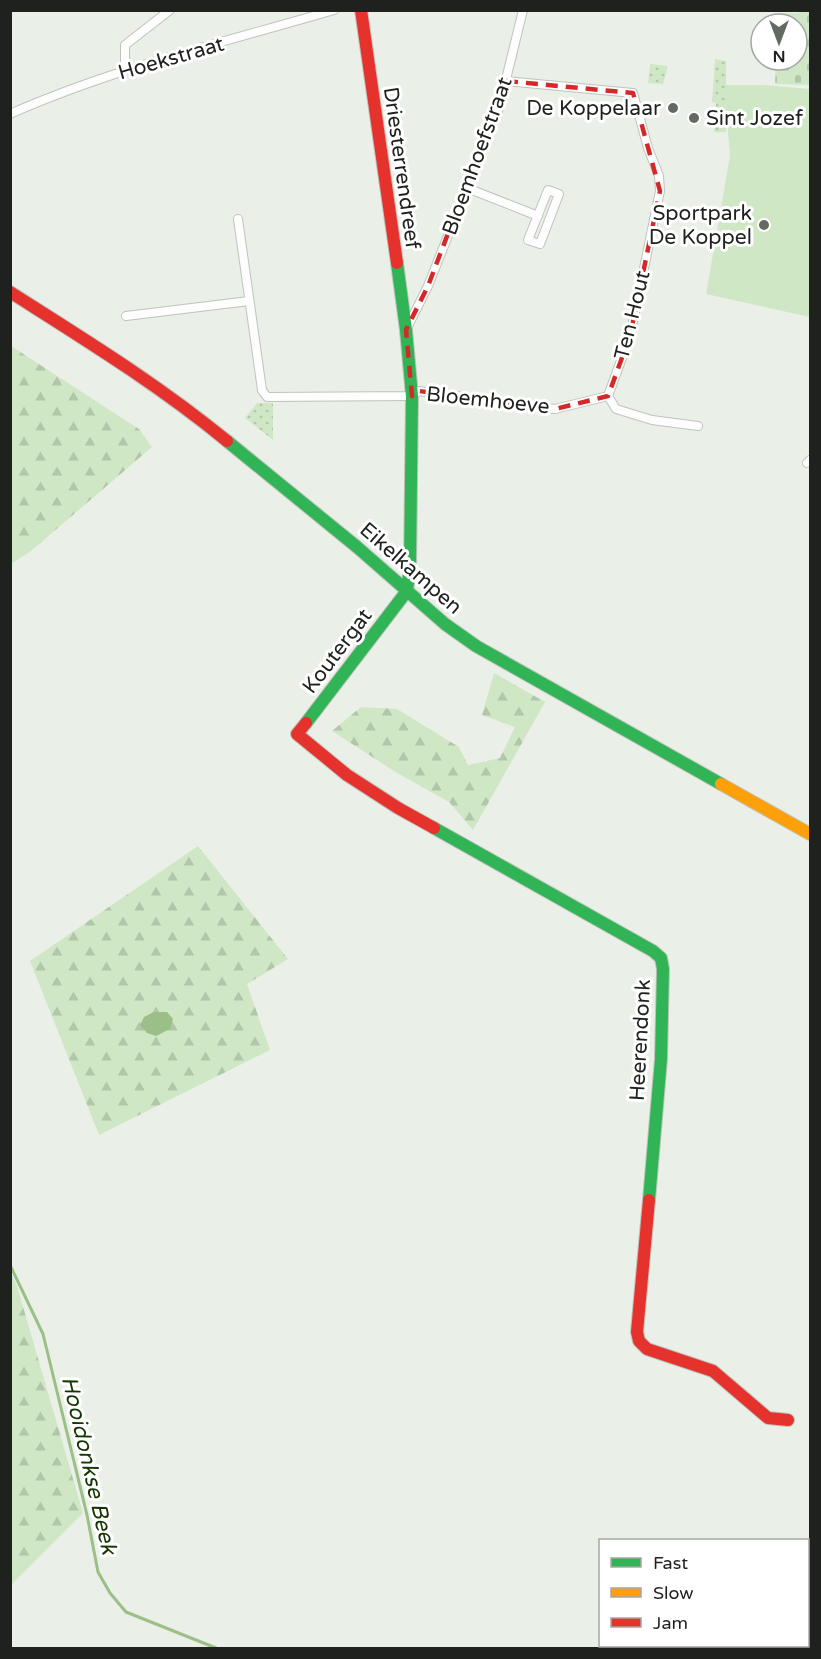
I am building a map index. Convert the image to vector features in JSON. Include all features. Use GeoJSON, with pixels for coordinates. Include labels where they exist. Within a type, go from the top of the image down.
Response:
{"type":"FeatureCollection","features":[{"type":"Feature","properties":{"kind":"street"},"geometry":{"type":"LineString","coordinates":[[125,71],[125,45],[170,10]]}},
{"type":"Feature","properties":{"kind":"street","name":"Hoekstraat"},"geometry":{"type":"LineString","coordinates":[[10,114],[64,91],[125,71],[334,10]]}},
{"type":"Feature","properties":{"kind":"street","name":"Driesterrendreef"},"geometry":{"type":"LineString","coordinates":[[361,10],[406,330],[412,396],[410,567],[407,591]]}},
{"type":"Feature","properties":{"kind":"street","name":"Bloemhoefstraat"},"geometry":{"type":"LineString","coordinates":[[406,330],[428,286],[499,108],[523,10]]}},
{"type":"Feature","properties":{"kind":"street","name":"Ten Hout"},"geometry":{"type":"LineString","coordinates":[[506,81],[633,93],[648,148],[659,176],[660,191],[630,336],[608,396]]}},
{"type":"Feature","properties":{"kind":"street"},"geometry":{"type":"LineString","coordinates":[[467,188],[538,216]]}},
{"type":"Feature","properties":{"kind":"street"},"geometry":{"type":"LineString","coordinates":[[548,190],[559,194],[540,244],[528,240],[538,216],[548,190]]}},
{"type":"Feature","properties":{"kind":"street"},"geometry":{"type":"LineString","coordinates":[[126,316],[249,301],[238,219]]}},
{"type":"Feature","properties":{"kind":"street","name":"Eikelkampen"},"geometry":{"type":"LineString","coordinates":[[10,292],[130,369],[201,419],[357,547],[445,624],[476,646],[810,834]]}},
{"type":"Feature","properties":{"kind":"street","name":"Bloemhoeve"},"geometry":{"type":"LineString","coordinates":[[249,301],[262,390],[267,397],[412,396],[419,391],[555,409],[608,396]]}},
{"type":"Feature","properties":{"kind":"street"},"geometry":{"type":"LineString","coordinates":[[608,396],[616,409],[652,420],[698,426]]}},
{"type":"Feature","properties":{"kind":"street","name":"Koutergat"},"geometry":{"type":"LineString","coordinates":[[297,734],[347,672],[407,591]]}},
{"type":"Feature","properties":{"kind":"street","name":"Heerendonk"},"geometry":{"type":"LineString","coordinates":[[297,734],[352,779],[398,808],[653,951],[661,958],[663,969],[661,1059],[638,1339],[650,1351],[713,1371],[768,1418],[788,1420]]}},
{"type":"Feature","properties":{"kind":"highlighted area"},"geometry":{"type":"Polygon","coordinates":[[[506,81],[633,93],[660,191],[630,336],[608,396],[555,409],[419,391],[412,396],[406,330],[428,286],[506,81]]]}},
{"type":"Feature","properties":{"kind":"green space"},"geometry":{"type":"Polygon","coordinates":[[[810,11],[809,85],[775,84],[776,72],[809,72],[809,12],[799,12],[810,11]]]}},
{"type":"Feature","properties":{"kind":"green space"},"geometry":{"type":"Polygon","coordinates":[[[715,59],[726,61],[726,132],[714,132],[716,103],[712,102],[715,59]]]}},
{"type":"Feature","properties":{"kind":"green space"},"geometry":{"type":"Polygon","coordinates":[[[650,64],[668,66],[663,84],[648,83],[650,64]]]}},
{"type":"Feature","properties":{"kind":"green space","name":"Sportpark De Koppel"},"geometry":{"type":"Polygon","coordinates":[[[724,85],[764,85],[810,89],[810,317],[706,294],[730,156],[724,85]]]}},
{"type":"Feature","properties":{"kind":"green space"},"geometry":{"type":"Polygon","coordinates":[[[11,346],[139,429],[152,447],[31,551],[11,564],[11,346]]]}},
{"type":"Feature","properties":{"kind":"green space"},"geometry":{"type":"Polygon","coordinates":[[[257,403],[273,403],[273,440],[245,418],[257,403]]]}},
{"type":"Feature","properties":{"kind":"green space"},"geometry":{"type":"Polygon","coordinates":[[[494,673],[545,702],[473,830],[449,802],[397,773],[332,731],[361,707],[397,709],[459,747],[468,765],[500,758],[515,727],[482,715],[494,673]]]}},
{"type":"Feature","properties":{"kind":"green space"},"geometry":{"type":"Polygon","coordinates":[[[198,846],[288,959],[247,984],[270,1050],[99,1135],[30,961],[198,846]]]}},
{"type":"Feature","properties":{"kind":"green space"},"geometry":{"type":"Polygon","coordinates":[[[11,1272],[83,1513],[11,1585],[11,1272]]]}},
{"type":"Feature","properties":{"kind":"shaded area"},"geometry":{"type":"Polygon","coordinates":[[[154,1012],[167,1012],[173,1019],[170,1029],[156,1036],[147,1033],[140,1025],[144,1017],[154,1012]]]}},
{"type":"Feature","properties":{"kind":"waterway","name":"Hooidonkse Beek"},"geometry":{"type":"LineString","coordinates":[[10,1265],[43,1334],[87,1515],[98,1572],[110,1593],[126,1612],[216,1648]]}},
{"type":"Feature","properties":{"kind":"traffic: fast"},"geometry":{"type":"LineString","coordinates":[[306,723],[407,591],[410,567],[412,396],[397,263]]}},
{"type":"Feature","properties":{"kind":"traffic: fast"},"geometry":{"type":"LineString","coordinates":[[227,441],[357,547],[445,624],[476,646],[721,784]]}},
{"type":"Feature","properties":{"kind":"traffic: fast"},"geometry":{"type":"LineString","coordinates":[[434,828],[653,951],[661,958],[663,969],[661,1059],[649,1200]]}},
{"type":"Feature","properties":{"kind":"traffic: slow"},"geometry":{"type":"LineString","coordinates":[[721,784],[810,834]]}},
{"type":"Feature","properties":{"kind":"traffic: jam"},"geometry":{"type":"LineString","coordinates":[[361,10],[397,263]]}},
{"type":"Feature","properties":{"kind":"traffic: jam"},"geometry":{"type":"LineString","coordinates":[[10,292],[148,382],[227,441]]}},
{"type":"Feature","properties":{"kind":"traffic: jam"},"geometry":{"type":"LineString","coordinates":[[306,723],[297,734],[347,775],[434,828]]}},
{"type":"Feature","properties":{"kind":"traffic: jam"},"geometry":{"type":"LineString","coordinates":[[649,1200],[637,1332],[639,1341],[647,1349],[713,1371],[768,1418],[788,1420]]}},
{"type":"Feature","properties":{"kind":"place","name":"De Koppelaar"},"geometry":{"type":"Point","coordinates":[673,108]}},
{"type":"Feature","properties":{"kind":"place","name":"Sint Jozef"},"geometry":{"type":"Point","coordinates":[694,118]}},
{"type":"Feature","properties":{"kind":"place","name":"Sportpark De Koppel"},"geometry":{"type":"Point","coordinates":[764,225]}}]}
